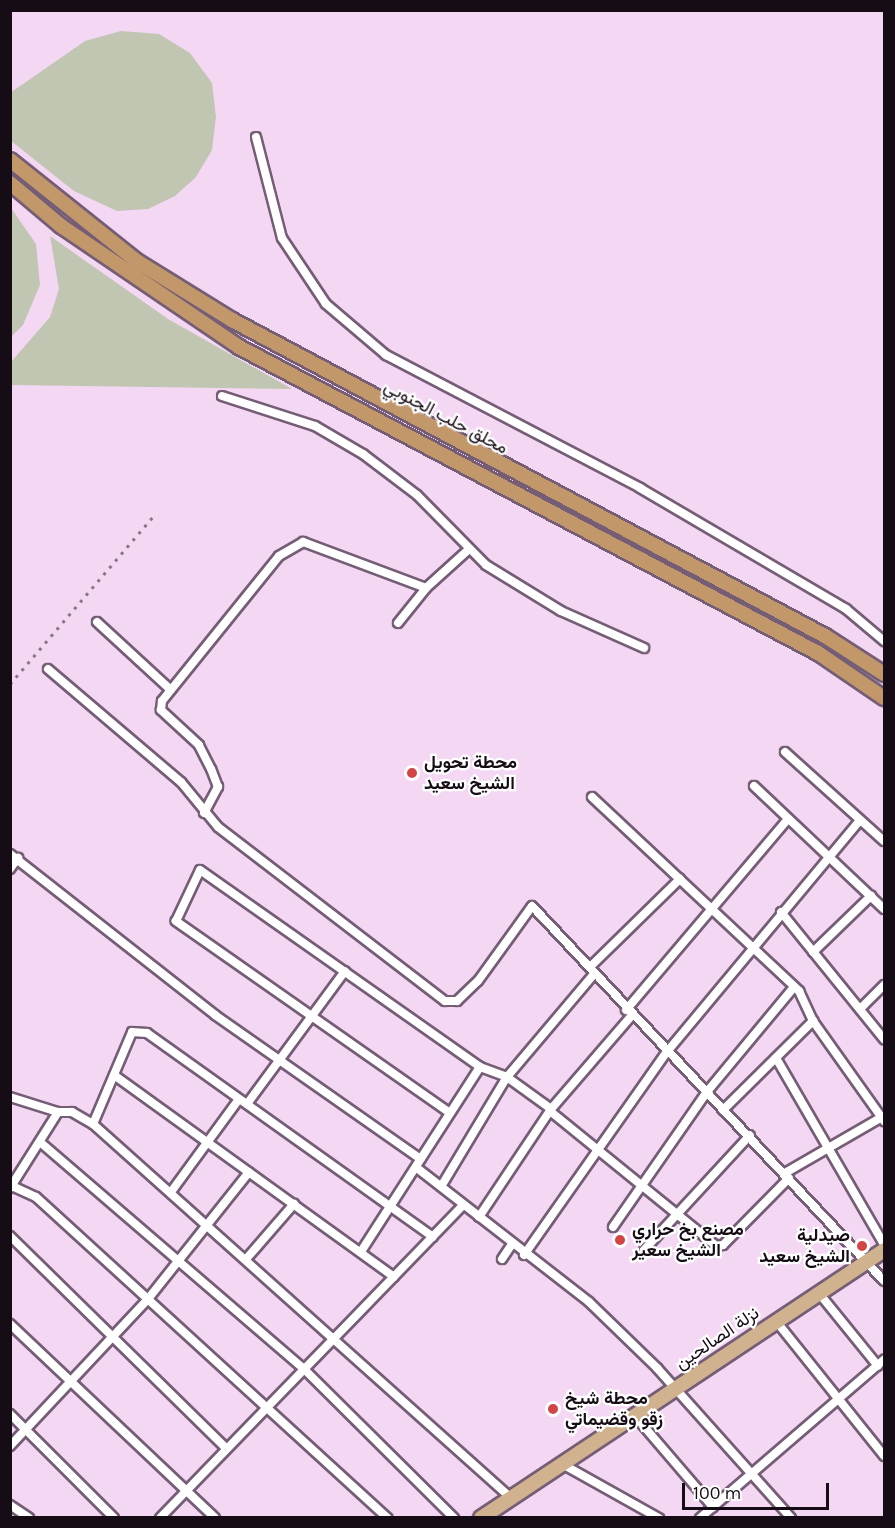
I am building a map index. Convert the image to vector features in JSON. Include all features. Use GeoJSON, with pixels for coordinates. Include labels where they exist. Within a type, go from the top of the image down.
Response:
{"type":"FeatureCollection","features":[{"type":"Feature","properties":{"kind":"highway","name":"محلق حلب الجنوبي"},"geometry":{"type":"LineString","coordinates":[[10,159],[138,262],[232,320],[825,636],[885,674]]}},
{"type":"Feature","properties":{"kind":"highway","name":"محلق حلب الجنوبي"},"geometry":{"type":"LineString","coordinates":[[10,183],[62,226],[239,347],[818,653],[885,698]]}},
{"type":"Feature","properties":{"kind":"main road","name":"نزلة الصالحين"},"geometry":{"type":"LineString","coordinates":[[481,1518],[564,1465],[817,1292],[885,1250]]}},
{"type":"Feature","properties":{"kind":"street"},"geometry":{"type":"LineString","coordinates":[[256,137],[282,238],[327,304],[386,355],[640,488],[846,609],[885,641]]}},
{"type":"Feature","properties":{"kind":"street"},"geometry":{"type":"LineString","coordinates":[[222,396],[315,426],[363,454],[417,495],[468,550],[561,611],[644,648]]}},
{"type":"Feature","properties":{"kind":"street"},"geometry":{"type":"LineString","coordinates":[[204,813],[218,787],[199,745],[161,710],[171,690],[257,580],[279,556],[303,543],[426,588]]}},
{"type":"Feature","properties":{"kind":"street"},"geometry":{"type":"LineString","coordinates":[[398,623],[426,588],[468,550]]}},
{"type":"Feature","properties":{"kind":"street"},"geometry":{"type":"LineString","coordinates":[[97,622],[171,690]]}},
{"type":"Feature","properties":{"kind":"street"},"geometry":{"type":"LineString","coordinates":[[48,669],[181,782],[204,813],[445,1001],[457,1001],[478,981],[532,906],[666,1053],[750,1135],[885,1281]]}},
{"type":"Feature","properties":{"kind":"street"},"geometry":{"type":"LineString","coordinates":[[784,752],[885,842]]}},
{"type":"Feature","properties":{"kind":"street"},"geometry":{"type":"LineString","coordinates":[[754,786],[885,909]]}},
{"type":"Feature","properties":{"kind":"street"},"geometry":{"type":"LineString","coordinates":[[450,1113],[176,921],[200,870],[480,1067],[507,1077],[720,1247],[787,1176],[831,1146],[883,1119],[813,1022],[794,987],[592,796]]}},
{"type":"Feature","properties":{"kind":"street"},"geometry":{"type":"LineString","coordinates":[[479,1217],[550,1110],[711,910],[788,819]]}},
{"type":"Feature","properties":{"kind":"street"},"geometry":{"type":"LineString","coordinates":[[524,1255],[666,1053],[781,912],[860,820]]}},
{"type":"Feature","properties":{"kind":"street"},"geometry":{"type":"LineString","coordinates":[[10,869],[14,856],[278,1061],[421,1159]]}},
{"type":"Feature","properties":{"kind":"street"},"geometry":{"type":"LineString","coordinates":[[442,1185],[507,1077],[592,970],[680,879]]}},
{"type":"Feature","properties":{"kind":"street"},"geometry":{"type":"LineString","coordinates":[[813,952],[871,896]]}},
{"type":"Feature","properties":{"kind":"street"},"geometry":{"type":"LineString","coordinates":[[781,912],[885,1039]]}},
{"type":"Feature","properties":{"kind":"street"},"geometry":{"type":"LineString","coordinates":[[171,1192],[206,1142],[278,1061],[345,971]]}},
{"type":"Feature","properties":{"kind":"street"},"geometry":{"type":"LineString","coordinates":[[860,1009],[885,985]]}},
{"type":"Feature","properties":{"kind":"street"},"geometry":{"type":"LineString","coordinates":[[613,1227],[641,1182],[706,1093],[794,987]]}},
{"type":"Feature","properties":{"kind":"street"},"geometry":{"type":"LineString","coordinates":[[723,1110],[813,1022]]}},
{"type":"Feature","properties":{"kind":"street"},"geometry":{"type":"LineString","coordinates":[[93,1124],[132,1032],[147,1033],[433,1237]]}},
{"type":"Feature","properties":{"kind":"street"},"geometry":{"type":"LineString","coordinates":[[776,1058],[831,1146],[885,1244]]}},
{"type":"Feature","properties":{"kind":"street"},"geometry":{"type":"LineString","coordinates":[[363,1250],[480,1067]]}},
{"type":"Feature","properties":{"kind":"street"},"geometry":{"type":"LineString","coordinates":[[114,1075],[294,1204],[363,1250],[394,1277]]}},
{"type":"Feature","properties":{"kind":"street"},"geometry":{"type":"LineString","coordinates":[[10,1096],[58,1112],[72,1112],[93,1124],[335,1335],[512,1498]]}},
{"type":"Feature","properties":{"kind":"street"},"geometry":{"type":"LineString","coordinates":[[58,1112],[11,1187],[36,1197],[388,1518]]}},
{"type":"Feature","properties":{"kind":"street"},"geometry":{"type":"LineString","coordinates":[[644,1250],[750,1135]]}},
{"type":"Feature","properties":{"kind":"street"},"geometry":{"type":"LineString","coordinates":[[40,1142],[177,1263],[303,1368],[454,1518]]}},
{"type":"Feature","properties":{"kind":"street"},"geometry":{"type":"LineString","coordinates":[[417,1168],[442,1185],[462,1206],[479,1217],[524,1255],[589,1302],[674,1388],[791,1518]]}},
{"type":"Feature","properties":{"kind":"street"},"geometry":{"type":"LineString","coordinates":[[10,1446],[148,1299],[249,1172]]}},
{"type":"Feature","properties":{"kind":"street"},"geometry":{"type":"LineString","coordinates":[[247,1258],[294,1204]]}},
{"type":"Feature","properties":{"kind":"street"},"geometry":{"type":"LineString","coordinates":[[159,1518],[264,1407],[462,1206]]}},
{"type":"Feature","properties":{"kind":"street"},"geometry":{"type":"LineString","coordinates":[[10,1236],[225,1448]]}},
{"type":"Feature","properties":{"kind":"street"},"geometry":{"type":"LineString","coordinates":[[502,1259],[512,1244]]}},
{"type":"Feature","properties":{"kind":"street"},"geometry":{"type":"LineString","coordinates":[[700,1518],[881,1363],[817,1292]]}},
{"type":"Feature","properties":{"kind":"street"},"geometry":{"type":"LineString","coordinates":[[776,1321],[885,1456]]}},
{"type":"Feature","properties":{"kind":"street"},"geometry":{"type":"LineString","coordinates":[[10,1324],[215,1518]]}},
{"type":"Feature","properties":{"kind":"street"},"geometry":{"type":"LineString","coordinates":[[10,1414],[114,1518]]}},
{"type":"Feature","properties":{"kind":"street"},"geometry":{"type":"LineString","coordinates":[[635,1416],[713,1507]]}},
{"type":"Feature","properties":{"kind":"street"},"geometry":{"type":"LineString","coordinates":[[564,1465],[658,1518]]}},
{"type":"Feature","properties":{"kind":"street"},"geometry":{"type":"LineString","coordinates":[[10,1504],[28,1518]]}},
{"type":"Feature","properties":{"kind":"green space"},"geometry":{"type":"Polygon","coordinates":[[[121,31],[159,34],[190,53],[212,83],[216,117],[212,150],[196,177],[175,196],[148,209],[117,211],[74,191],[11,141],[10,93],[85,41],[121,31]]]}},
{"type":"Feature","properties":{"kind":"green space"},"geometry":{"type":"Polygon","coordinates":[[[11,208],[36,244],[40,285],[23,325],[11,337],[11,208]]]}},
{"type":"Feature","properties":{"kind":"green space"},"geometry":{"type":"Polygon","coordinates":[[[50,236],[168,319],[292,389],[11,385],[11,362],[50,317],[59,289],[50,236]]]}},
{"type":"Feature","properties":{"kind":"railway"},"geometry":{"type":"LineString","coordinates":[[10,684],[155,514]]}},
{"type":"Feature","properties":{"kind":"place","name":"محطة تحويل الشيخ سعيد"},"geometry":{"type":"Point","coordinates":[412,773]}},
{"type":"Feature","properties":{"kind":"place","name":"مصنع بخ حراري الشيخ سعير"},"geometry":{"type":"Point","coordinates":[620,1240]}},
{"type":"Feature","properties":{"kind":"place","name":"صيدلية الشيخ سعيد"},"geometry":{"type":"Point","coordinates":[862,1246]}},
{"type":"Feature","properties":{"kind":"place","name":"محطة شيخ زقو وقضيماتي"},"geometry":{"type":"Point","coordinates":[553,1409]}}]}
